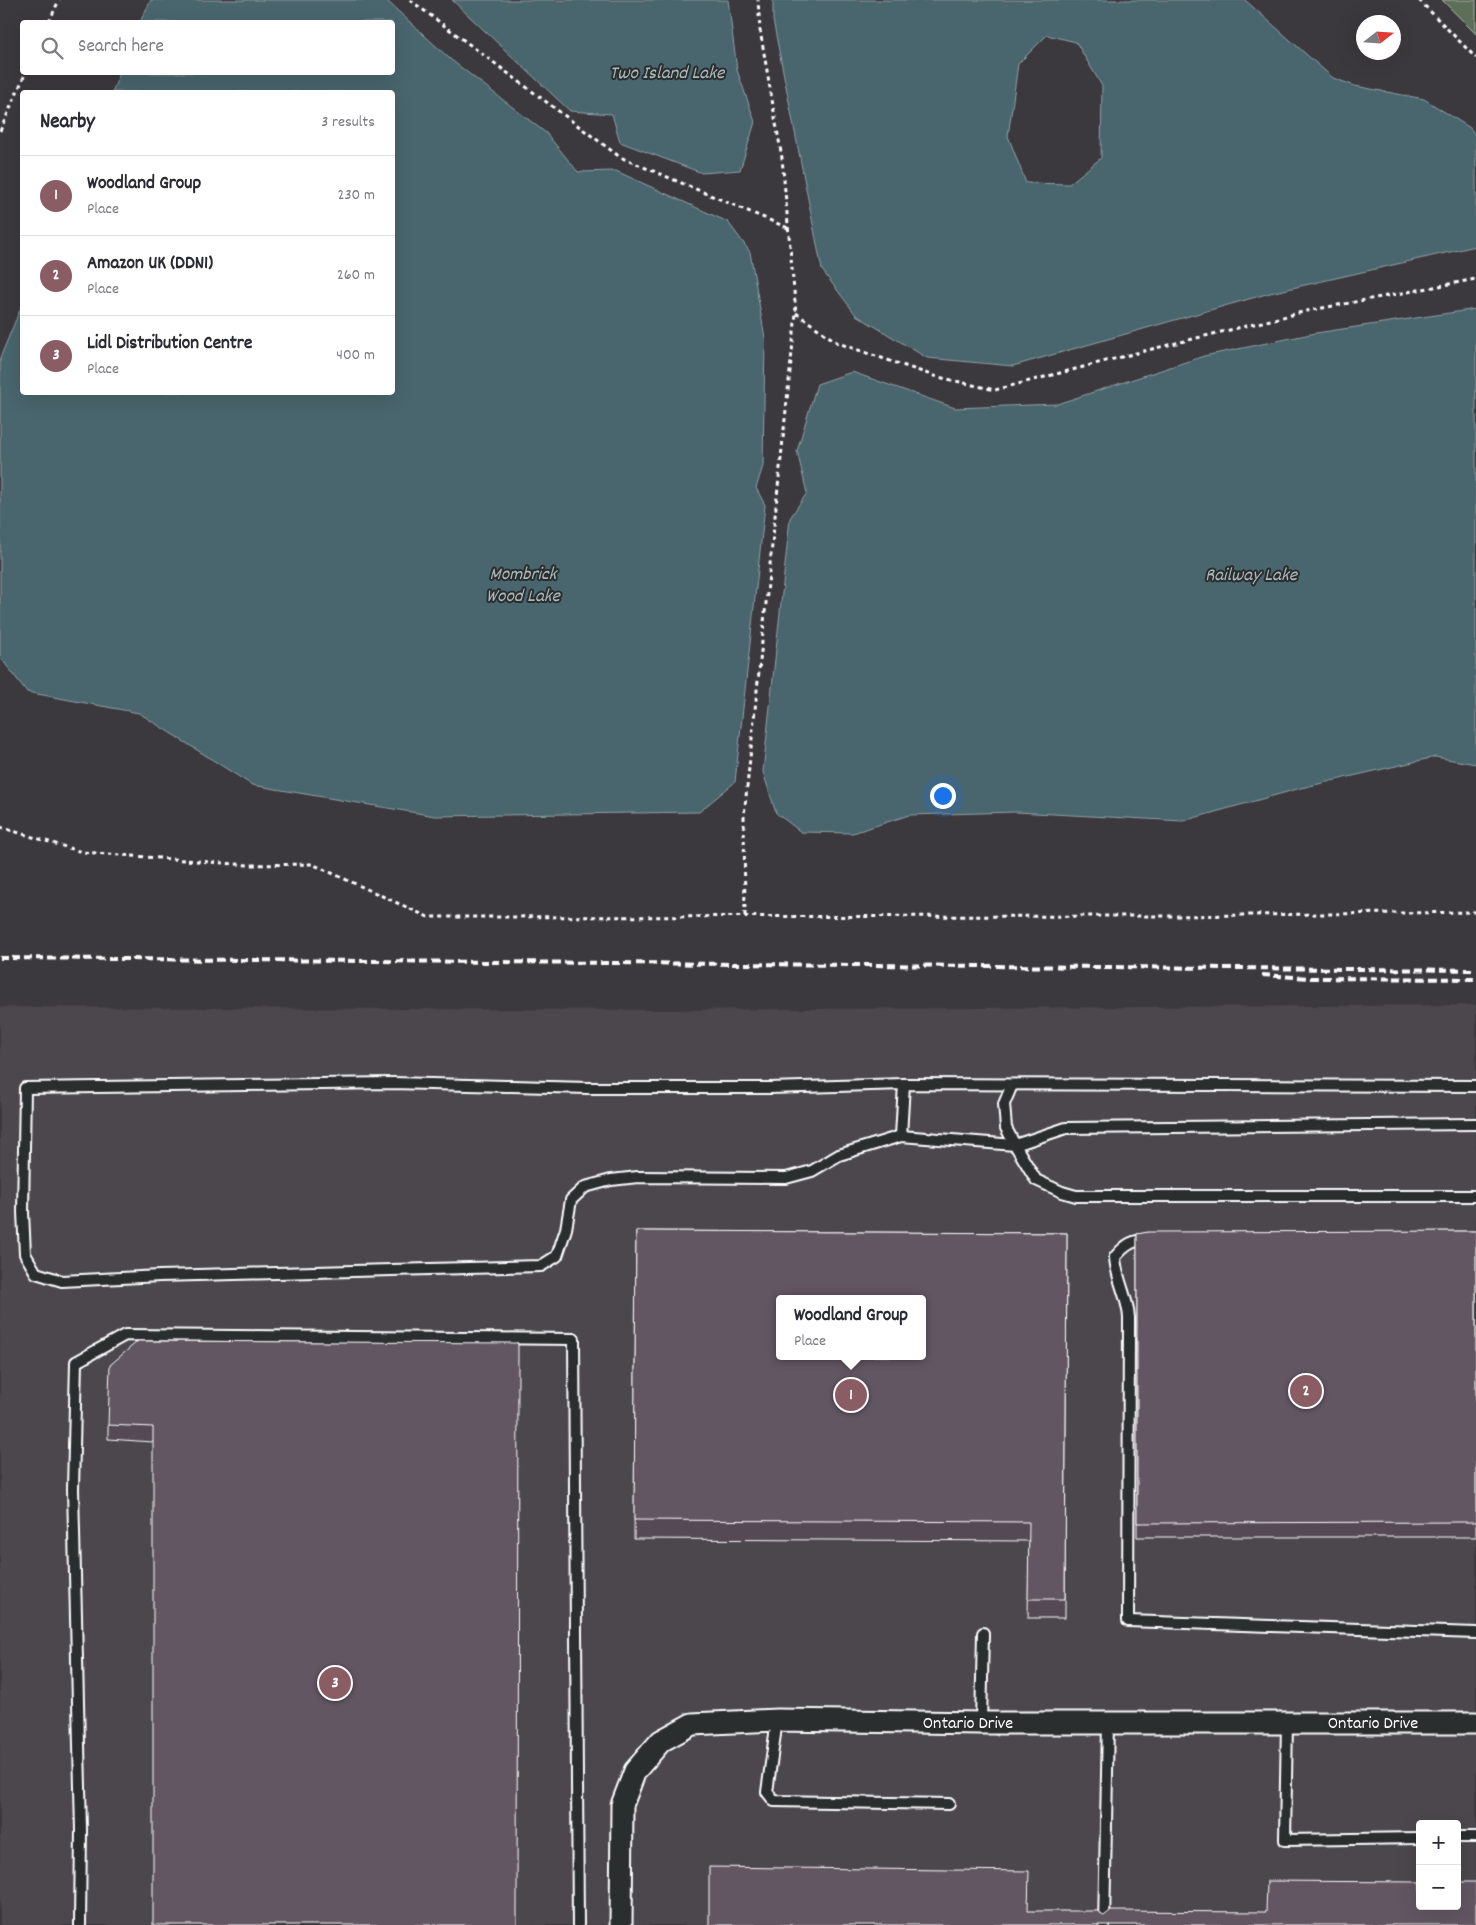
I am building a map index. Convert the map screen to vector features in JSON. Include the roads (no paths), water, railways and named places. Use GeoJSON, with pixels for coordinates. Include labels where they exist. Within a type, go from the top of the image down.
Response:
{"type":"FeatureCollection","features":[{"type":"Feature","properties":{"kind":"street","name":"Ontario Drive"},"geometry":{"type":"LineString","coordinates":[[621,1925],[622,1805],[635,1771],[661,1741],[692,1724],[777,1720],[981,1723],[1476,1722]]}},
{"type":"Feature","properties":{"kind":"lane"},"geometry":{"type":"LineString","coordinates":[[1476,1086],[904,1084],[770,1088],[588,1088],[393,1083],[25,1088],[23,1212],[25,1254],[36,1274],[62,1281],[160,1276],[541,1266],[557,1256],[566,1229],[570,1200],[585,1187],[611,1180],[638,1176],[786,1178],[812,1171],[839,1155],[901,1136],[1015,1145],[1066,1128],[1476,1124]]}},
{"type":"Feature","properties":{"kind":"lane"},"geometry":{"type":"LineString","coordinates":[[901,1136],[904,1084]]}},
{"type":"Feature","properties":{"kind":"lane"},"geometry":{"type":"LineString","coordinates":[[1012,1085],[1004,1104],[1006,1128],[1015,1145],[1036,1180],[1076,1196],[1476,1196]]}},
{"type":"Feature","properties":{"kind":"lane"},"geometry":{"type":"LineString","coordinates":[[1158,1239],[1132,1241],[1123,1247],[1115,1257],[1116,1270],[1128,1306],[1129,1318],[1128,1621],[1476,1633]]}},
{"type":"Feature","properties":{"kind":"lane"},"geometry":{"type":"LineString","coordinates":[[80,1925],[81,1830],[73,1489],[76,1362],[125,1335],[574,1339],[578,1925]]}},
{"type":"Feature","properties":{"kind":"lane"},"geometry":{"type":"LineString","coordinates":[[981,1723],[983,1634]]}},
{"type":"Feature","properties":{"kind":"lane"},"geometry":{"type":"LineString","coordinates":[[777,1720],[767,1792],[774,1801],[949,1804]]}},
{"type":"Feature","properties":{"kind":"lane"},"geometry":{"type":"LineString","coordinates":[[1287,1722],[1285,1840],[1416,1838]]}},
{"type":"Feature","properties":{"kind":"lane"},"geometry":{"type":"LineString","coordinates":[[1104,1925],[1108,1723]]}},
{"type":"Feature","properties":{"kind":"lane"},"geometry":{"type":"LineString","coordinates":[[1461,1837],[1476,1837]]}},
{"type":"Feature","properties":{"kind":"water","name":"Mombrick Wood Lake"},"geometry":{"type":"Polygon","coordinates":[[[151,0],[386,0],[450,59],[546,133],[578,172],[616,171],[728,222],[750,252],[765,338],[763,466],[756,488],[765,505],[735,782],[699,812],[435,816],[252,785],[139,713],[27,692],[0,657],[0,358],[20,310],[20,395],[395,395],[395,90],[113,90],[119,75],[395,75],[395,20],[141,20],[151,0]]]}},
{"type":"Feature","properties":{"kind":"water","name":"Two Island Lake"},"geometry":{"type":"Polygon","coordinates":[[[452,0],[728,0],[737,70],[755,122],[740,170],[702,173],[620,142],[612,114],[570,111],[452,0]]]}},
{"type":"Feature","properties":{"kind":"water"},"geometry":{"type":"Polygon","coordinates":[[[773,0],[1245,0],[1333,78],[1355,86],[1424,99],[1470,128],[1476,136],[1476,246],[1270,293],[1013,366],[927,358],[856,315],[822,270],[773,20],[773,0]],[[1047,35],[1018,64],[1008,136],[1026,183],[1069,184],[1101,158],[1102,86],[1076,42],[1047,35]]]}},
{"type":"Feature","properties":{"kind":"water","name":"Railway Lake"},"geometry":{"type":"Polygon","coordinates":[[[1476,309],[1476,764],[1435,757],[1301,788],[1183,821],[1016,812],[909,815],[853,833],[801,832],[776,813],[763,772],[790,518],[807,493],[797,451],[817,384],[852,372],[955,408],[1057,404],[1204,356],[1316,333],[1476,309]]]}},
{"type":"Feature","properties":{"kind":"railway"},"geometry":{"type":"LineString","coordinates":[[0,958],[1476,970]]}},
{"type":"Feature","properties":{"kind":"railway"},"geometry":{"type":"LineString","coordinates":[[1262,975],[1311,978],[1476,979]]}},
{"type":"Feature","properties":{"kind":"place","name":"Amazon UK (DDN1)"},"geometry":{"type":"Point","coordinates":[1306,1391]}},
{"type":"Feature","properties":{"kind":"place","name":"Woodland Group"},"geometry":{"type":"Point","coordinates":[851,1395]}},
{"type":"Feature","properties":{"kind":"place","name":"Lidl Distribution Centre"},"geometry":{"type":"Point","coordinates":[335,1683]}}]}
